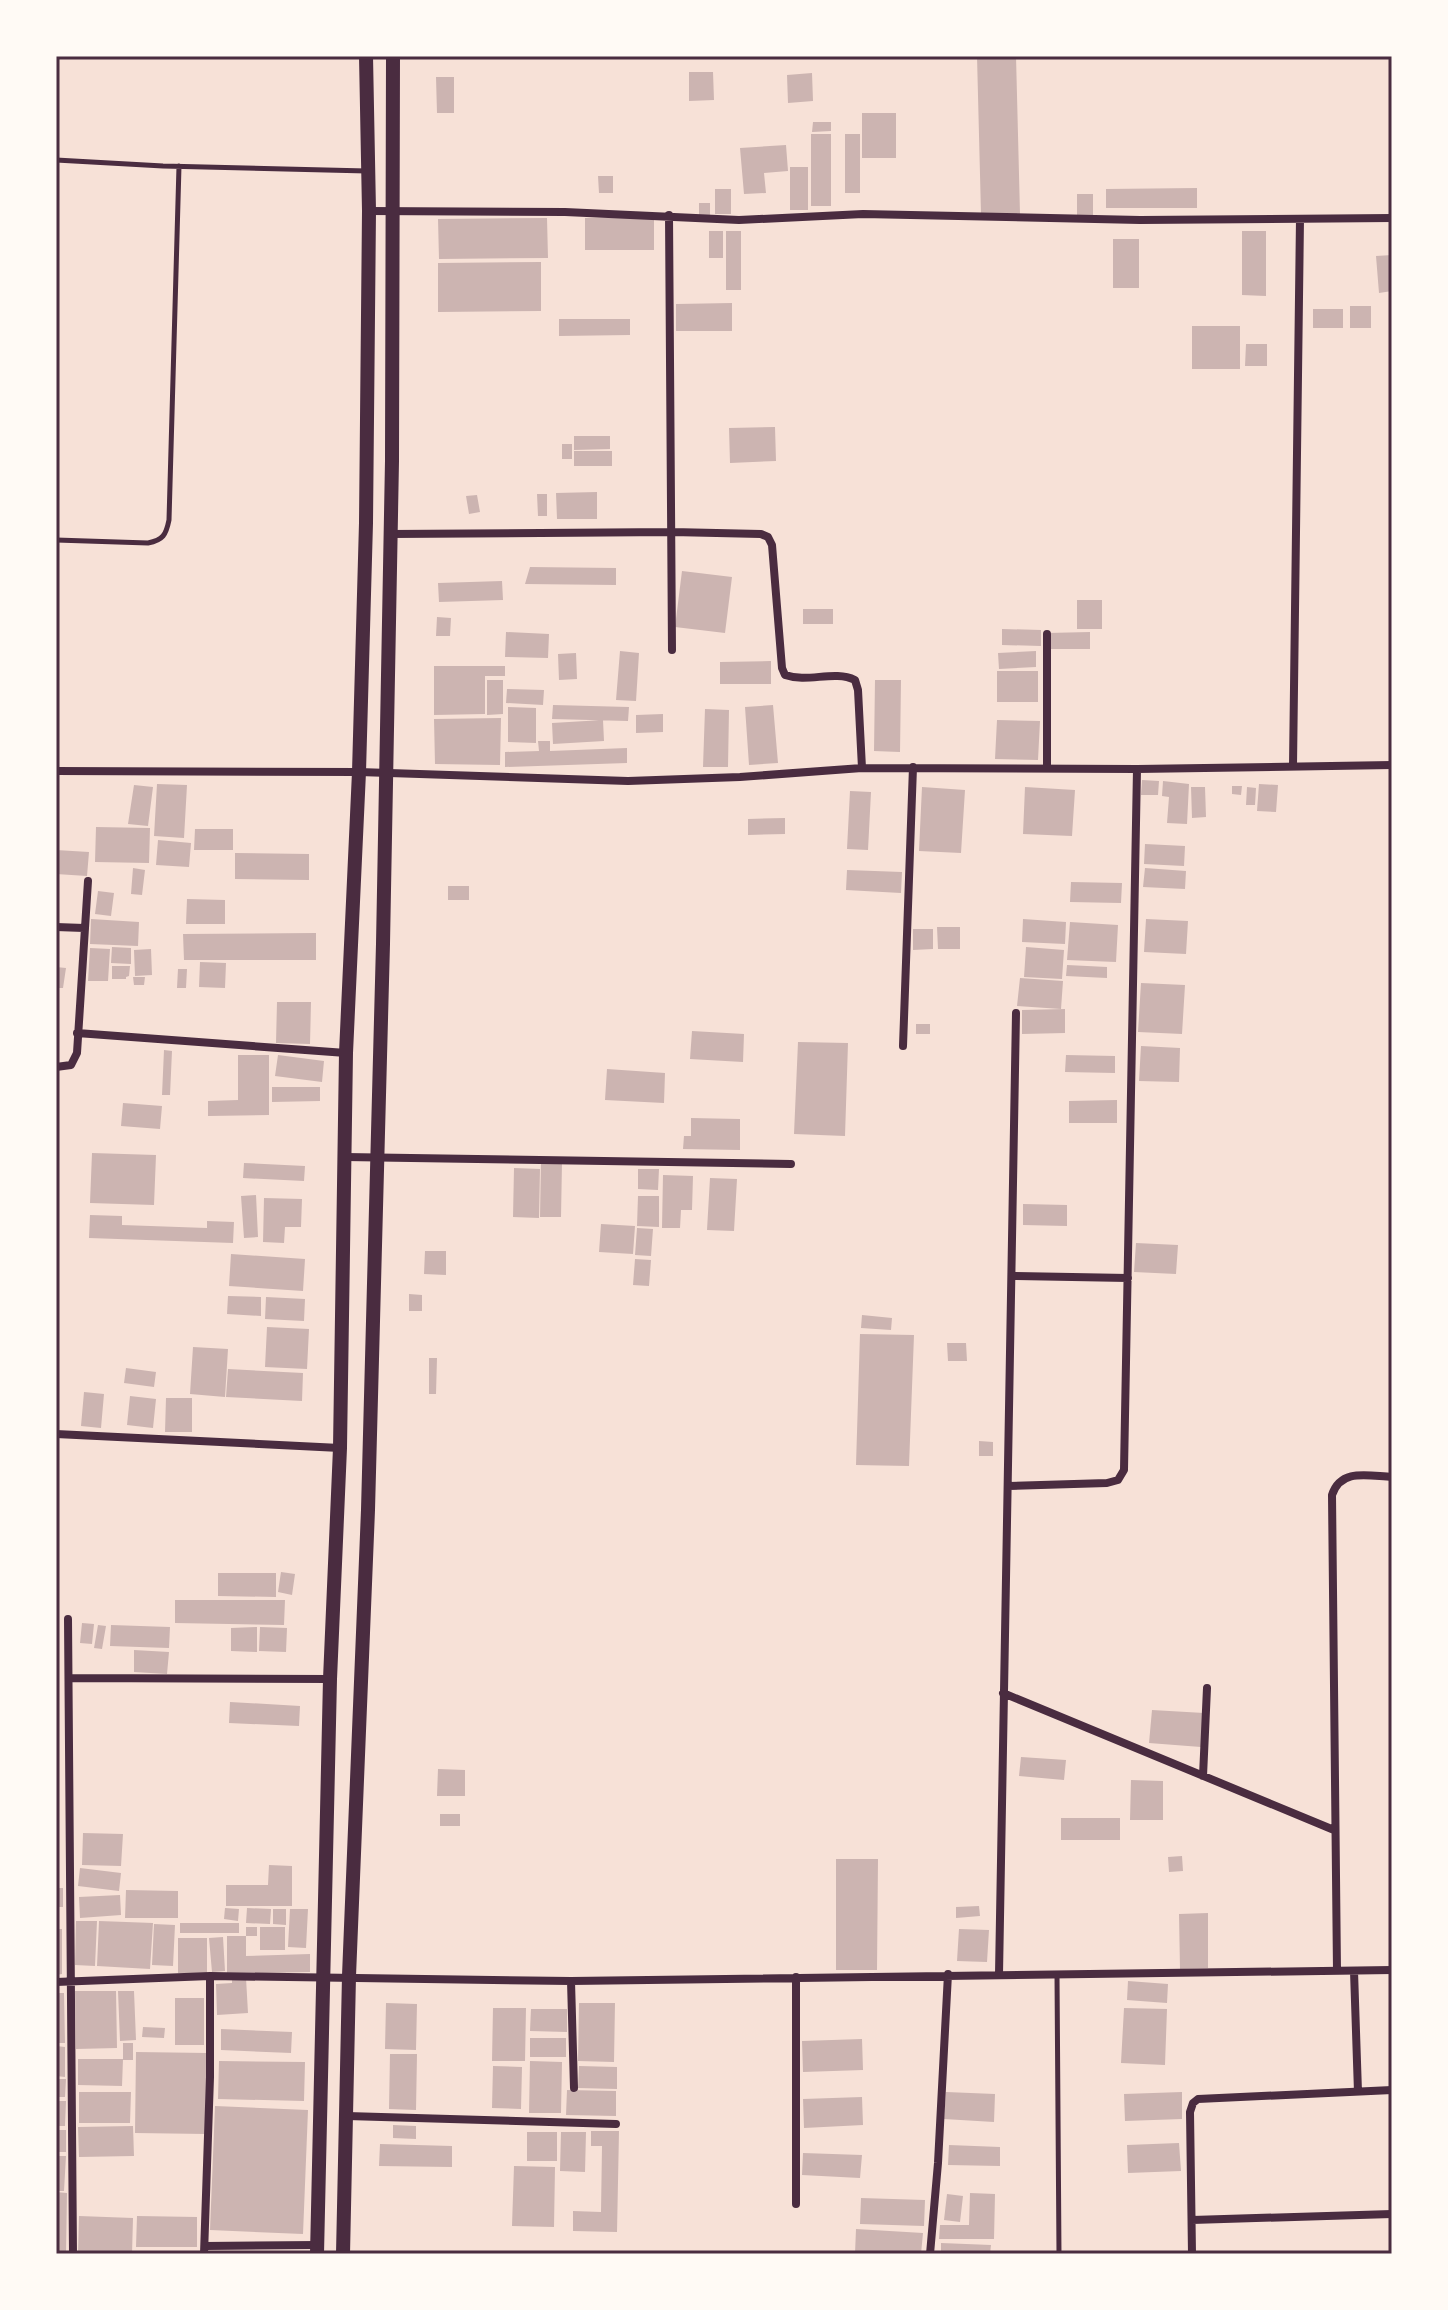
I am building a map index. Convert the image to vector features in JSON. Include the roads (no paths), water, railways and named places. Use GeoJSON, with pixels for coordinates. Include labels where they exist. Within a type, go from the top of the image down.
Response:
{"type":"FeatureCollection","features":[{"type":"Feature","properties":{"kind":"main road"},"geometry":{"type":"LineString","coordinates":[[317,2249],[330,1679],[340,1448],[346,1053],[366,523],[369,211],[366,56]]}},
{"type":"Feature","properties":{"kind":"main road"},"geometry":{"type":"LineString","coordinates":[[343,2254],[349,1976],[369,1494],[387,775],[393,56]]}},
{"type":"Feature","properties":{"kind":"street"},"geometry":{"type":"LineString","coordinates":[[369,211],[669,215],[739,220],[863,214],[1140,220],[1392,218]]}},
{"type":"Feature","properties":{"kind":"street"},"geometry":{"type":"LineString","coordinates":[[669,215],[672,650]]}},
{"type":"Feature","properties":{"kind":"street"},"geometry":{"type":"LineString","coordinates":[[1293,766],[1300,219]]}},
{"type":"Feature","properties":{"kind":"street"},"geometry":{"type":"LineString","coordinates":[[391,534],[672,532],[761,534],[768,537],[772,545],[782,668],[785,675],[795,678],[846,676],[855,680],[862,768]]}},
{"type":"Feature","properties":{"kind":"street"},"geometry":{"type":"LineString","coordinates":[[1047,634],[1047,768]]}},
{"type":"Feature","properties":{"kind":"street"},"geometry":{"type":"LineString","coordinates":[[56,771],[359,772],[628,781],[862,768],[1137,769],[1392,765]]}},
{"type":"Feature","properties":{"kind":"street"},"geometry":{"type":"LineString","coordinates":[[903,1046],[913,767]]}},
{"type":"Feature","properties":{"kind":"street"},"geometry":{"type":"LineString","coordinates":[[1009,1486],[1107,1483],[1118,1480],[1124,1470],[1137,769]]}},
{"type":"Feature","properties":{"kind":"street"},"geometry":{"type":"LineString","coordinates":[[56,1067],[71,1065],[75,1059],[88,881]]}},
{"type":"Feature","properties":{"kind":"street"},"geometry":{"type":"LineString","coordinates":[[56,927],[84,928]]}},
{"type":"Feature","properties":{"kind":"street"},"geometry":{"type":"LineString","coordinates":[[999,1974],[1016,1013]]}},
{"type":"Feature","properties":{"kind":"street"},"geometry":{"type":"LineString","coordinates":[[77,1033],[346,1053]]}},
{"type":"Feature","properties":{"kind":"street"},"geometry":{"type":"LineString","coordinates":[[345,1157],[791,1164]]}},
{"type":"Feature","properties":{"kind":"street"},"geometry":{"type":"LineString","coordinates":[[1012,1276],[1128,1278]]}},
{"type":"Feature","properties":{"kind":"street"},"geometry":{"type":"LineString","coordinates":[[56,1434],[340,1448]]}},
{"type":"Feature","properties":{"kind":"street"},"geometry":{"type":"LineString","coordinates":[[1337,1971],[1332,1495],[1336,1483],[1345,1477],[1392,1477]]}},
{"type":"Feature","properties":{"kind":"street"},"geometry":{"type":"LineString","coordinates":[[68,1619],[73,2254]]}},
{"type":"Feature","properties":{"kind":"street"},"geometry":{"type":"LineString","coordinates":[[69,1678],[330,1679]]}},
{"type":"Feature","properties":{"kind":"street"},"geometry":{"type":"LineString","coordinates":[[1203,1776],[1207,1688]]}},
{"type":"Feature","properties":{"kind":"street"},"geometry":{"type":"LineString","coordinates":[[1003,1693],[1334,1830]]}},
{"type":"Feature","properties":{"kind":"street"},"geometry":{"type":"LineString","coordinates":[[56,1698],[69,1698]]}},
{"type":"Feature","properties":{"kind":"street"},"geometry":{"type":"LineString","coordinates":[[56,1982],[210,1976],[571,1981],[1392,1970]]}},
{"type":"Feature","properties":{"kind":"street"},"geometry":{"type":"LineString","coordinates":[[1354,1971],[1358,2092]]}},
{"type":"Feature","properties":{"kind":"street"},"geometry":{"type":"LineString","coordinates":[[930,2254],[948,1974]]}},
{"type":"Feature","properties":{"kind":"street"},"geometry":{"type":"LineString","coordinates":[[210,1976],[204,2250],[317,2249]]}},
{"type":"Feature","properties":{"kind":"street"},"geometry":{"type":"LineString","coordinates":[[796,1977],[796,2204]]}},
{"type":"Feature","properties":{"kind":"street"},"geometry":{"type":"LineString","coordinates":[[571,1981],[574,2088]]}},
{"type":"Feature","properties":{"kind":"street"},"geometry":{"type":"LineString","coordinates":[[1192,2254],[1190,2112],[1193,2103],[1198,2099],[1392,2090]]}},
{"type":"Feature","properties":{"kind":"street"},"geometry":{"type":"LineString","coordinates":[[347,2116],[616,2124]]}},
{"type":"Feature","properties":{"kind":"street"},"geometry":{"type":"LineString","coordinates":[[1192,2220],[1392,2214]]}},
{"type":"Feature","properties":{"kind":"lane"},"geometry":{"type":"LineString","coordinates":[[56,160],[368,171]]}},
{"type":"Feature","properties":{"kind":"lane"},"geometry":{"type":"LineString","coordinates":[[56,540],[148,543],[160,540],[166,534],[169,520],[179,166]]}},
{"type":"Feature","properties":{"kind":"lane"},"geometry":{"type":"LineString","coordinates":[[1057,1973],[1059,2254]]}}]}
